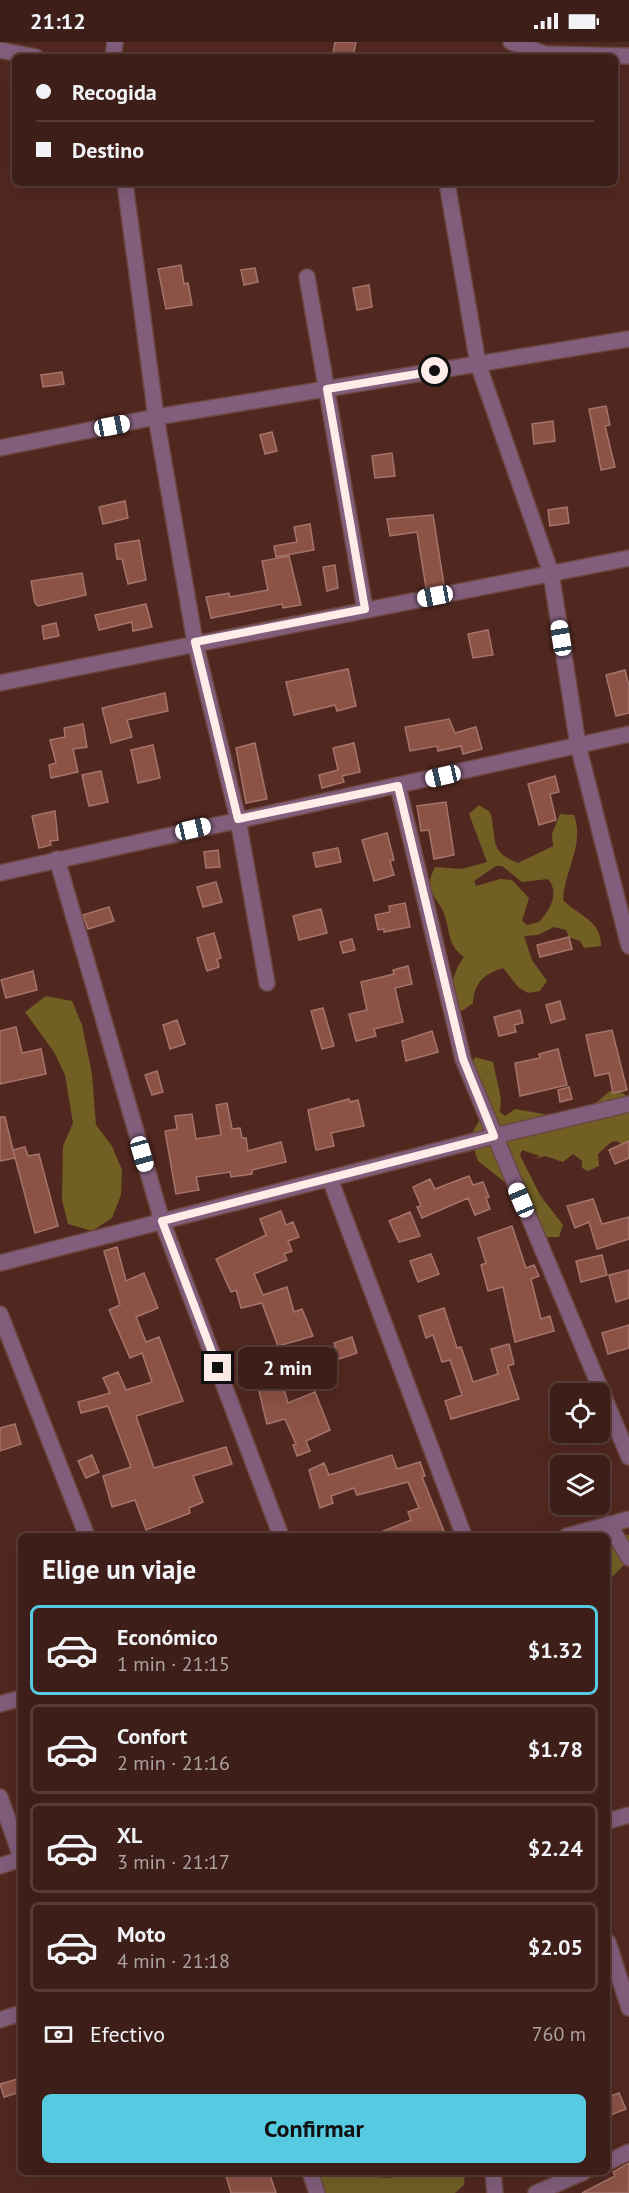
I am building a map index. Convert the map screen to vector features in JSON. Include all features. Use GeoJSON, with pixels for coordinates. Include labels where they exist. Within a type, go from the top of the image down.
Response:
{"type":"FeatureCollection","features":[{"type":"Feature","properties":{"kind":"street"},"geometry":{"type":"LineString","coordinates":[[511,42],[544,54]]}},
{"type":"Feature","properties":{"kind":"street"},"geometry":{"type":"LineString","coordinates":[[0,50],[21,54]]}},
{"type":"Feature","properties":{"kind":"street"},"geometry":{"type":"LineString","coordinates":[[125,186],[156,417],[195,642],[238,819],[267,983]]}},
{"type":"Feature","properties":{"kind":"street"},"geometry":{"type":"LineString","coordinates":[[448,186],[478,364],[551,573],[578,745],[629,946]]}},
{"type":"Feature","properties":{"kind":"street"},"geometry":{"type":"LineString","coordinates":[[307,277],[365,609]]}},
{"type":"Feature","properties":{"kind":"street"},"geometry":{"type":"LineString","coordinates":[[0,448],[156,417],[629,339]]}},
{"type":"Feature","properties":{"kind":"street"},"geometry":{"type":"LineString","coordinates":[[0,683],[195,642],[629,558]]}},
{"type":"Feature","properties":{"kind":"street"},"geometry":{"type":"LineString","coordinates":[[0,873],[629,734]]}},
{"type":"Feature","properties":{"kind":"street"},"geometry":{"type":"LineString","coordinates":[[398,786],[463,1059],[629,1457]]}},
{"type":"Feature","properties":{"kind":"street"},"geometry":{"type":"LineString","coordinates":[[57,859],[162,1221],[280,1533]]}},
{"type":"Feature","properties":{"kind":"street"},"geometry":{"type":"LineString","coordinates":[[0,1263],[494,1136],[629,1104]]}},
{"type":"Feature","properties":{"kind":"street"},"geometry":{"type":"LineString","coordinates":[[330,1179],[463,1533]]}},
{"type":"Feature","properties":{"kind":"street"},"geometry":{"type":"LineString","coordinates":[[0,1314],[86,1533]]}},
{"type":"Feature","properties":{"kind":"street"},"geometry":{"type":"LineString","coordinates":[[578,1533],[629,1519]]}},
{"type":"Feature","properties":{"kind":"street"},"geometry":{"type":"LineString","coordinates":[[609,1524],[629,1558]]}},
{"type":"Feature","properties":{"kind":"street"},"geometry":{"type":"LineString","coordinates":[[0,1704],[18,1699]]}},
{"type":"Feature","properties":{"kind":"street"},"geometry":{"type":"LineString","coordinates":[[0,1797],[18,1849]]}},
{"type":"Feature","properties":{"kind":"street"},"geometry":{"type":"LineString","coordinates":[[610,1820],[629,1815]]}},
{"type":"Feature","properties":{"kind":"street"},"geometry":{"type":"LineString","coordinates":[[0,1866],[18,1859]]}},
{"type":"Feature","properties":{"kind":"street"},"geometry":{"type":"LineString","coordinates":[[610,1948],[629,2008]]}},
{"type":"Feature","properties":{"kind":"street"},"geometry":{"type":"LineString","coordinates":[[0,2020],[18,2014]]}},
{"type":"Feature","properties":{"kind":"street"},"geometry":{"type":"LineString","coordinates":[[610,2161],[629,2152]]}},
{"type":"Feature","properties":{"kind":"street"},"geometry":{"type":"LineString","coordinates":[[311,2175],[317,2193]]}},
{"type":"Feature","properties":{"kind":"street"},"geometry":{"type":"LineString","coordinates":[[493,2175],[495,2193]]}},
{"type":"Feature","properties":{"kind":"street"},"geometry":{"type":"LineString","coordinates":[[536,2193],[577,2175]]}},
{"type":"Feature","properties":{"kind":"shaded area"},"geometry":{"type":"Polygon","coordinates":[[[479,805],[490,812],[495,843],[502,854],[518,863],[553,846],[552,834],[560,814],[574,815],[577,826],[576,847],[563,900],[594,925],[598,931],[601,946],[584,948],[580,941],[569,937],[566,930],[554,927],[538,935],[524,936],[532,960],[547,981],[540,991],[528,993],[518,987],[503,968],[490,973],[481,980],[475,990],[473,1003],[462,1011],[451,1005],[455,974],[464,957],[454,947],[443,911],[432,893],[430,884],[435,867],[462,869],[487,862],[469,814],[479,805]],[[496,866],[474,881],[476,886],[500,879],[512,880],[529,898],[522,921],[527,925],[539,922],[550,907],[553,896],[552,884],[548,879],[522,882],[502,866],[496,866]]]}},
{"type":"Feature","properties":{"kind":"shaded area"},"geometry":{"type":"Polygon","coordinates":[[[46,996],[72,1001],[82,1025],[92,1074],[96,1125],[112,1146],[122,1170],[121,1195],[112,1218],[92,1231],[68,1224],[62,1200],[63,1146],[73,1123],[65,1075],[54,1052],[25,1012],[46,996]]]}},
{"type":"Feature","properties":{"kind":"shaded area"},"geometry":{"type":"Polygon","coordinates":[[[475,1057],[493,1062],[501,1099],[500,1112],[505,1116],[515,1109],[555,1116],[566,1110],[591,1107],[610,1091],[617,1090],[629,1097],[629,1150],[617,1141],[611,1142],[598,1154],[599,1166],[588,1171],[582,1168],[582,1161],[573,1154],[563,1162],[545,1156],[534,1159],[540,1156],[522,1150],[520,1155],[540,1195],[563,1225],[559,1237],[546,1237],[511,1187],[478,1161],[470,1137],[480,1119],[470,1081],[475,1057]]]}},
{"type":"Feature","properties":{"kind":"shaded area"},"geometry":{"type":"Polygon","coordinates":[[[629,1535],[629,1560],[612,1577],[610,1585],[610,1537],[629,1535]]]}},
{"type":"Feature","properties":{"kind":"shaded area"},"geometry":{"type":"Polygon","coordinates":[[[319,2175],[363,2175],[389,2178],[402,2175],[465,2175],[464,2185],[455,2193],[319,2193],[316,2188],[319,2175]]]}},
{"type":"Feature","properties":{"kind":"building"},"geometry":{"type":"Polygon","coordinates":[[[335,42],[356,42],[354,54],[333,54],[335,42]]]}},
{"type":"Feature","properties":{"kind":"building"},"geometry":{"type":"Polygon","coordinates":[[[181,265],[184,284],[188,283],[192,305],[166,309],[158,269],[181,265]]]}},
{"type":"Feature","properties":{"kind":"building"},"geometry":{"type":"Polygon","coordinates":[[[255,268],[258,282],[244,285],[241,270],[255,268]]]}},
{"type":"Feature","properties":{"kind":"building"},"geometry":{"type":"Polygon","coordinates":[[[369,285],[372,307],[357,310],[353,288],[369,285]]]}},
{"type":"Feature","properties":{"kind":"building"},"geometry":{"type":"Polygon","coordinates":[[[62,372],[64,384],[43,387],[41,375],[62,372]]]}},
{"type":"Feature","properties":{"kind":"building"},"geometry":{"type":"Polygon","coordinates":[[[606,406],[610,425],[605,426],[615,467],[601,470],[589,409],[606,406]]]}},
{"type":"Feature","properties":{"kind":"building"},"geometry":{"type":"Polygon","coordinates":[[[553,421],[555,441],[534,444],[532,424],[553,421]]]}},
{"type":"Feature","properties":{"kind":"building"},"geometry":{"type":"Polygon","coordinates":[[[272,432],[277,451],[265,454],[260,435],[272,432]]]}},
{"type":"Feature","properties":{"kind":"building"},"geometry":{"type":"Polygon","coordinates":[[[392,453],[395,476],[375,478],[372,456],[392,453]]]}},
{"type":"Feature","properties":{"kind":"building"},"geometry":{"type":"Polygon","coordinates":[[[125,501],[128,518],[103,524],[99,507],[125,501]]]}},
{"type":"Feature","properties":{"kind":"building"},"geometry":{"type":"Polygon","coordinates":[[[567,507],[569,523],[550,526],[548,510],[567,507]]]}},
{"type":"Feature","properties":{"kind":"building"},"geometry":{"type":"Polygon","coordinates":[[[433,515],[444,585],[426,588],[417,532],[390,536],[387,519],[433,515]]]}},
{"type":"Feature","properties":{"kind":"building"},"geometry":{"type":"Polygon","coordinates":[[[310,524],[314,550],[276,557],[274,546],[297,542],[294,527],[310,524]]]}},
{"type":"Feature","properties":{"kind":"building"},"geometry":{"type":"Polygon","coordinates":[[[139,540],[146,580],[128,584],[122,559],[117,559],[115,544],[139,540]]]}},
{"type":"Feature","properties":{"kind":"building"},"geometry":{"type":"Polygon","coordinates":[[[289,556],[301,605],[283,608],[282,604],[211,618],[206,597],[229,593],[230,597],[268,590],[262,561],[289,556]]]}},
{"type":"Feature","properties":{"kind":"building"},"geometry":{"type":"Polygon","coordinates":[[[335,565],[338,588],[327,591],[323,567],[335,565]]]}},
{"type":"Feature","properties":{"kind":"building"},"geometry":{"type":"Polygon","coordinates":[[[82,573],[86,595],[38,606],[35,603],[31,581],[82,573]]]}},
{"type":"Feature","properties":{"kind":"building"},"geometry":{"type":"Polygon","coordinates":[[[146,604],[152,627],[133,631],[132,622],[99,630],[95,615],[146,604]]]}},
{"type":"Feature","properties":{"kind":"building"},"geometry":{"type":"Polygon","coordinates":[[[56,623],[59,636],[44,639],[42,626],[56,623]]]}},
{"type":"Feature","properties":{"kind":"building"},"geometry":{"type":"Polygon","coordinates":[[[488,630],[493,655],[473,658],[468,634],[488,630]]]}},
{"type":"Feature","properties":{"kind":"building"},"geometry":{"type":"Polygon","coordinates":[[[348,669],[356,706],[337,711],[335,705],[294,715],[286,682],[348,669]]]}},
{"type":"Feature","properties":{"kind":"building"},"geometry":{"type":"Polygon","coordinates":[[[625,670],[629,686],[629,713],[616,716],[606,675],[625,670]]]}},
{"type":"Feature","properties":{"kind":"building"},"geometry":{"type":"Polygon","coordinates":[[[165,693],[168,711],[127,720],[132,737],[111,743],[102,708],[165,693]]]}},
{"type":"Feature","properties":{"kind":"building"},"geometry":{"type":"Polygon","coordinates":[[[449,719],[455,733],[476,727],[482,749],[463,754],[461,746],[438,751],[437,746],[410,751],[405,727],[449,719]]]}},
{"type":"Feature","properties":{"kind":"building"},"geometry":{"type":"Polygon","coordinates":[[[83,724],[87,747],[73,749],[78,772],[51,778],[49,765],[56,763],[50,740],[65,737],[64,728],[83,724]]]}},
{"type":"Feature","properties":{"kind":"building"},"geometry":{"type":"Polygon","coordinates":[[[255,743],[267,799],[246,803],[236,748],[255,743]]]}},
{"type":"Feature","properties":{"kind":"building"},"geometry":{"type":"Polygon","coordinates":[[[354,743],[360,772],[342,776],[344,782],[322,788],[319,775],[338,770],[333,748],[354,743]]]}},
{"type":"Feature","properties":{"kind":"building"},"geometry":{"type":"Polygon","coordinates":[[[153,745],[160,778],[138,783],[131,750],[153,745]]]}},
{"type":"Feature","properties":{"kind":"building"},"geometry":{"type":"Polygon","coordinates":[[[101,771],[108,802],[89,806],[82,775],[101,771]]]}},
{"type":"Feature","properties":{"kind":"building"},"geometry":{"type":"Polygon","coordinates":[[[555,776],[559,792],[550,794],[556,820],[539,825],[528,784],[555,776]]]}},
{"type":"Feature","properties":{"kind":"building"},"geometry":{"type":"Polygon","coordinates":[[[446,802],[454,855],[434,859],[429,830],[421,831],[417,806],[446,802]]]}},
{"type":"Feature","properties":{"kind":"building"},"geometry":{"type":"Polygon","coordinates":[[[55,811],[58,840],[50,841],[51,845],[39,848],[32,816],[55,811]]]}},
{"type":"Feature","properties":{"kind":"building"},"geometry":{"type":"Polygon","coordinates":[[[387,833],[394,860],[390,861],[394,875],[374,881],[362,840],[387,833]]]}},
{"type":"Feature","properties":{"kind":"building"},"geometry":{"type":"Polygon","coordinates":[[[338,848],[341,862],[316,867],[313,853],[338,848]]]}},
{"type":"Feature","properties":{"kind":"building"},"geometry":{"type":"Polygon","coordinates":[[[218,850],[220,867],[206,868],[204,852],[218,850]]]}},
{"type":"Feature","properties":{"kind":"building"},"geometry":{"type":"Polygon","coordinates":[[[216,882],[222,902],[203,907],[197,887],[216,882]]]}},
{"type":"Feature","properties":{"kind":"building"},"geometry":{"type":"Polygon","coordinates":[[[405,903],[410,927],[384,932],[384,929],[378,930],[375,915],[390,912],[389,906],[405,903]]]}},
{"type":"Feature","properties":{"kind":"building"},"geometry":{"type":"Polygon","coordinates":[[[109,907],[114,921],[88,929],[83,915],[109,907]]]}},
{"type":"Feature","properties":{"kind":"building"},"geometry":{"type":"Polygon","coordinates":[[[321,909],[327,933],[299,940],[293,916],[321,909]]]}},
{"type":"Feature","properties":{"kind":"building"},"geometry":{"type":"Polygon","coordinates":[[[214,933],[221,958],[217,959],[219,967],[207,971],[197,938],[214,933]]]}},
{"type":"Feature","properties":{"kind":"building"},"geometry":{"type":"Polygon","coordinates":[[[569,937],[572,949],[540,957],[537,945],[569,937]]]}},
{"type":"Feature","properties":{"kind":"building"},"geometry":{"type":"Polygon","coordinates":[[[352,939],[355,950],[343,953],[340,942],[352,939]]]}},
{"type":"Feature","properties":{"kind":"building"},"geometry":{"type":"Polygon","coordinates":[[[408,966],[412,984],[395,988],[403,1022],[374,1029],[376,1036],[356,1041],[349,1014],[367,1010],[361,982],[394,974],[393,970],[408,966]]]}},
{"type":"Feature","properties":{"kind":"building"},"geometry":{"type":"Polygon","coordinates":[[[33,971],[37,990],[6,998],[1,980],[33,971]]]}},
{"type":"Feature","properties":{"kind":"building"},"geometry":{"type":"Polygon","coordinates":[[[560,1001],[565,1019],[551,1023],[546,1005],[560,1001]]]}},
{"type":"Feature","properties":{"kind":"building"},"geometry":{"type":"Polygon","coordinates":[[[323,1008],[334,1046],[322,1049],[311,1011],[323,1008]]]}},
{"type":"Feature","properties":{"kind":"building"},"geometry":{"type":"Polygon","coordinates":[[[520,1010],[523,1023],[514,1025],[516,1032],[499,1036],[494,1017],[520,1010]]]}},
{"type":"Feature","properties":{"kind":"building"},"geometry":{"type":"Polygon","coordinates":[[[177,1020],[185,1044],[170,1049],[163,1025],[177,1020]]]}},
{"type":"Feature","properties":{"kind":"building"},"geometry":{"type":"Polygon","coordinates":[[[16,1027],[22,1053],[41,1049],[46,1074],[0,1084],[0,1031],[16,1027]]]}},
{"type":"Feature","properties":{"kind":"building"},"geometry":{"type":"Polygon","coordinates":[[[612,1030],[627,1090],[613,1093],[609,1073],[595,1076],[586,1035],[612,1030]]]}},
{"type":"Feature","properties":{"kind":"building"},"geometry":{"type":"Polygon","coordinates":[[[432,1031],[438,1052],[406,1061],[402,1041],[432,1031]]]}},
{"type":"Feature","properties":{"kind":"building"},"geometry":{"type":"Polygon","coordinates":[[[558,1049],[567,1085],[520,1096],[515,1063],[540,1058],[539,1054],[558,1049]]]}},
{"type":"Feature","properties":{"kind":"building"},"geometry":{"type":"Polygon","coordinates":[[[157,1071],[163,1092],[152,1095],[145,1075],[157,1071]]]}},
{"type":"Feature","properties":{"kind":"building"},"geometry":{"type":"Polygon","coordinates":[[[569,1087],[572,1099],[560,1102],[558,1090],[569,1087]]]}},
{"type":"Feature","properties":{"kind":"building"},"geometry":{"type":"Polygon","coordinates":[[[349,1099],[350,1102],[358,1100],[364,1126],[331,1133],[334,1146],[316,1150],[308,1110],[349,1099]]]}},
{"type":"Feature","properties":{"kind":"building"},"geometry":{"type":"Polygon","coordinates":[[[227,1103],[232,1129],[240,1128],[242,1138],[246,1138],[248,1151],[281,1142],[286,1162],[252,1170],[252,1174],[231,1177],[230,1172],[196,1177],[199,1190],[176,1194],[165,1131],[177,1129],[175,1116],[192,1114],[196,1139],[221,1135],[216,1105],[227,1103]]]}},
{"type":"Feature","properties":{"kind":"building"},"geometry":{"type":"Polygon","coordinates":[[[0,1117],[5,1117],[15,1158],[0,1161],[0,1117]]]}},
{"type":"Feature","properties":{"kind":"building"},"geometry":{"type":"Polygon","coordinates":[[[629,1141],[629,1158],[615,1164],[609,1150],[629,1141]]]}},
{"type":"Feature","properties":{"kind":"building"},"geometry":{"type":"Polygon","coordinates":[[[25,1147],[28,1156],[39,1154],[58,1226],[35,1233],[13,1150],[25,1147]]]}},
{"type":"Feature","properties":{"kind":"building"},"geometry":{"type":"Polygon","coordinates":[[[469,1176],[473,1185],[483,1182],[489,1197],[486,1198],[490,1209],[475,1215],[468,1198],[422,1218],[417,1207],[421,1206],[413,1187],[430,1179],[435,1189],[469,1176]]]}},
{"type":"Feature","properties":{"kind":"building"},"geometry":{"type":"Polygon","coordinates":[[[593,1199],[602,1224],[629,1217],[629,1239],[597,1249],[589,1222],[575,1228],[567,1206],[593,1199]]]}},
{"type":"Feature","properties":{"kind":"building"},"geometry":{"type":"Polygon","coordinates":[[[281,1211],[286,1225],[293,1222],[299,1237],[288,1241],[292,1251],[284,1254],[287,1260],[254,1274],[263,1295],[287,1287],[294,1312],[302,1309],[313,1336],[278,1346],[262,1303],[241,1308],[236,1290],[231,1292],[216,1259],[266,1235],[260,1219],[281,1211]]]}},
{"type":"Feature","properties":{"kind":"building"},"geometry":{"type":"Polygon","coordinates":[[[410,1212],[420,1236],[399,1242],[389,1221],[410,1212]]]}},
{"type":"Feature","properties":{"kind":"building"},"geometry":{"type":"Polygon","coordinates":[[[512,1226],[526,1268],[534,1265],[539,1276],[531,1279],[541,1319],[550,1316],[554,1331],[515,1342],[503,1287],[488,1291],[481,1265],[486,1263],[478,1238],[512,1226]]]}},
{"type":"Feature","properties":{"kind":"building"},"geometry":{"type":"Polygon","coordinates":[[[117,1247],[126,1281],[144,1273],[158,1308],[136,1317],[146,1342],[159,1337],[183,1401],[136,1416],[154,1468],[226,1447],[232,1464],[193,1476],[203,1502],[189,1508],[190,1513],[146,1530],[135,1500],[112,1507],[103,1476],[131,1467],[108,1406],[81,1413],[78,1402],[110,1393],[103,1378],[118,1372],[126,1390],[152,1382],[142,1353],[130,1358],[109,1310],[120,1305],[104,1251],[117,1247]]]}},
{"type":"Feature","properties":{"kind":"building"},"geometry":{"type":"Polygon","coordinates":[[[431,1254],[439,1274],[418,1282],[410,1261],[431,1254]]]}},
{"type":"Feature","properties":{"kind":"building"},"geometry":{"type":"Polygon","coordinates":[[[602,1255],[607,1275],[581,1282],[576,1261],[602,1255]]]}},
{"type":"Feature","properties":{"kind":"building"},"geometry":{"type":"Polygon","coordinates":[[[629,1270],[629,1298],[616,1302],[609,1275],[629,1270]]]}},
{"type":"Feature","properties":{"kind":"building"},"geometry":{"type":"Polygon","coordinates":[[[444,1308],[457,1348],[461,1347],[473,1382],[498,1374],[491,1349],[509,1344],[514,1364],[508,1366],[519,1399],[451,1419],[445,1401],[462,1395],[450,1360],[442,1362],[433,1335],[426,1338],[419,1316],[444,1308]]]}},
{"type":"Feature","properties":{"kind":"building"},"geometry":{"type":"Polygon","coordinates":[[[629,1325],[629,1348],[608,1354],[602,1333],[629,1325]]]}},
{"type":"Feature","properties":{"kind":"building"},"geometry":{"type":"Polygon","coordinates":[[[352,1337],[357,1353],[339,1359],[334,1343],[352,1337]]]}},
{"type":"Feature","properties":{"kind":"building"},"geometry":{"type":"Polygon","coordinates":[[[267,1354],[275,1377],[280,1375],[288,1403],[315,1392],[330,1430],[306,1441],[310,1451],[297,1456],[293,1445],[296,1444],[285,1419],[267,1424],[256,1379],[252,1380],[246,1361],[267,1354]]]}},
{"type":"Feature","properties":{"kind":"building"},"geometry":{"type":"Polygon","coordinates":[[[15,1424],[21,1444],[0,1451],[0,1428],[15,1424]]]}},
{"type":"Feature","properties":{"kind":"building"},"geometry":{"type":"Polygon","coordinates":[[[92,1455],[99,1472],[86,1478],[78,1461],[92,1455]]]}},
{"type":"Feature","properties":{"kind":"building"},"geometry":{"type":"Polygon","coordinates":[[[392,1455],[397,1469],[420,1462],[425,1476],[422,1477],[445,1533],[378,1533],[411,1520],[408,1512],[419,1508],[408,1482],[357,1495],[354,1488],[331,1496],[333,1503],[320,1508],[309,1470],[324,1463],[329,1475],[392,1455]]]}},
{"type":"Feature","properties":{"kind":"building"},"geometry":{"type":"Polygon","coordinates":[[[18,2079],[18,2093],[4,2097],[0,2084],[18,2079]]]}},
{"type":"Feature","properties":{"kind":"building"},"geometry":{"type":"Polygon","coordinates":[[[619,2093],[626,2109],[610,2115],[610,2096],[619,2093]]]}},
{"type":"Feature","properties":{"kind":"building"},"geometry":{"type":"Polygon","coordinates":[[[629,2163],[629,2193],[582,2193],[615,2176],[613,2172],[629,2163]]]}},
{"type":"Feature","properties":{"kind":"building"},"geometry":{"type":"Polygon","coordinates":[[[226,2175],[270,2175],[276,2193],[231,2193],[226,2175]]]}},
{"type":"Feature","properties":{"kind":"route"},"geometry":{"type":"LineString","coordinates":[[218,1368],[162,1221],[494,1136],[463,1059],[398,786],[238,819],[195,642],[365,609],[327,389],[435,371]]}}]}
